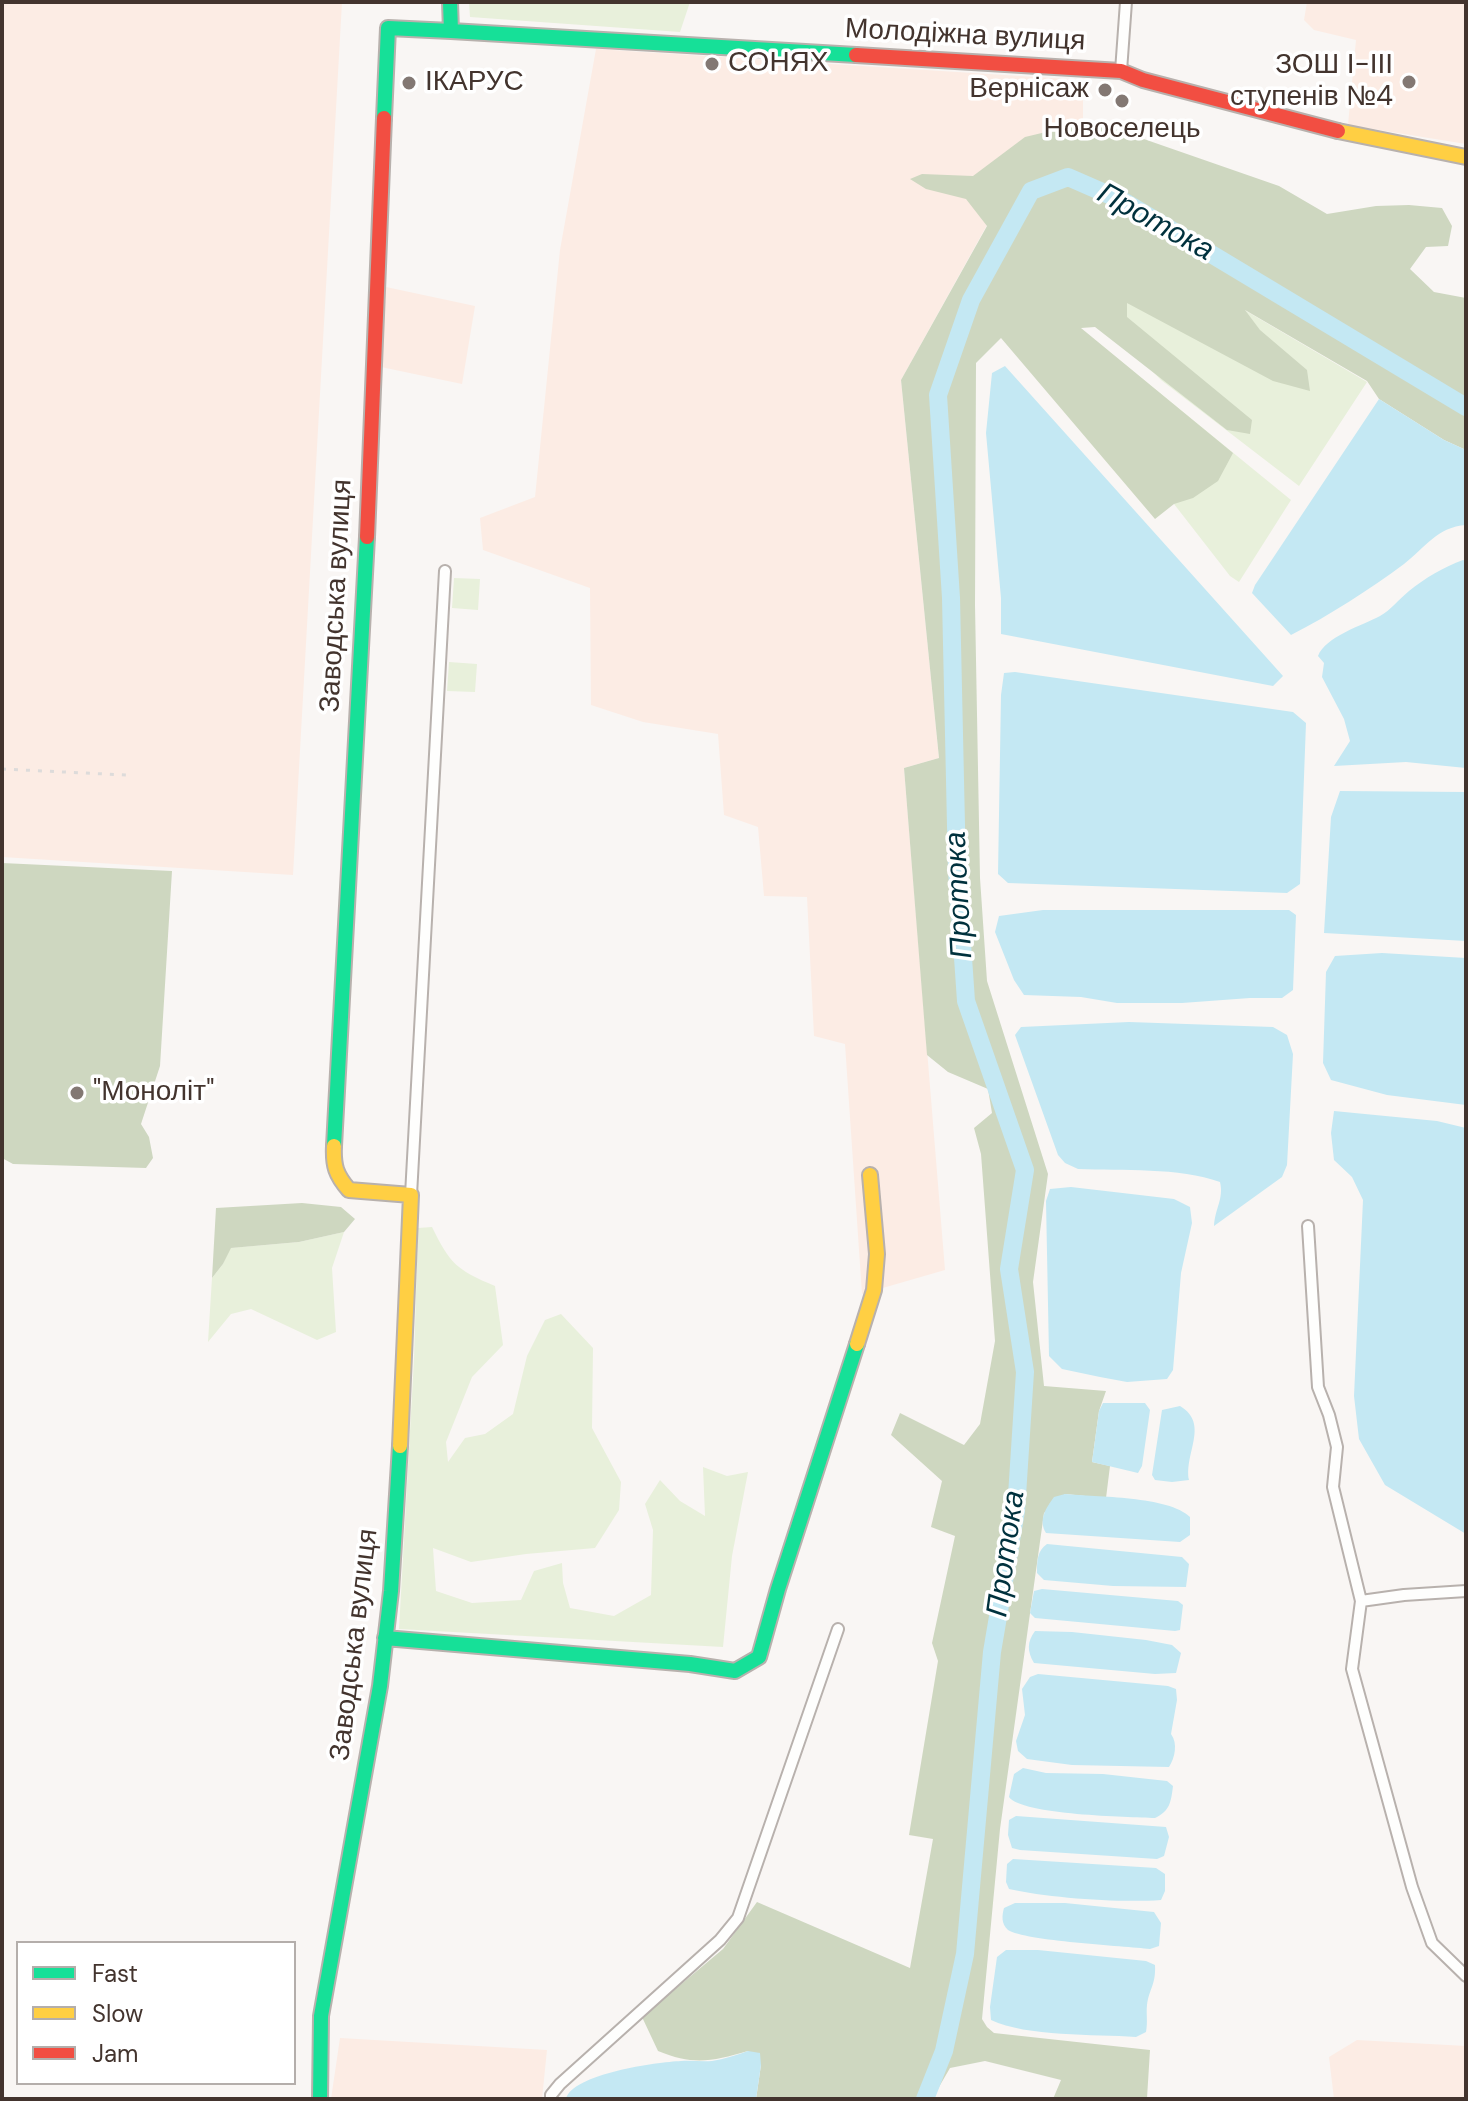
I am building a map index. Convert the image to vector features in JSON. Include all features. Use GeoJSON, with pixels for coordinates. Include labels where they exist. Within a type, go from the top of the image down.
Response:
{"type":"FeatureCollection","features":[{"type":"Feature","properties":{"kind":"street"},"geometry":{"type":"LineString","coordinates":[[450,2],[451,31]]}},
{"type":"Feature","properties":{"kind":"street"},"geometry":{"type":"LineString","coordinates":[[1121,71],[1126,2]]}},
{"type":"Feature","properties":{"kind":"street","name":"Заводська вулиця"},"geometry":{"type":"LineString","coordinates":[[411,1195],[349,1190],[337,1176],[333,1165],[363,625],[388,28],[451,31]]}},
{"type":"Feature","properties":{"kind":"street","name":"Молодіжна вулиця"},"geometry":{"type":"LineString","coordinates":[[451,31],[1121,71],[1143,80],[1326,128],[1466,157]]}},
{"type":"Feature","properties":{"kind":"street","name":"Заводська вулиця"},"geometry":{"type":"LineString","coordinates":[[320,2099],[321,2016],[363,1787],[385,1638],[398,1493],[445,571]]}},
{"type":"Feature","properties":{"kind":"street"},"geometry":{"type":"LineString","coordinates":[[385,1638],[690,1664],[735,1671],[759,1657],[874,1290],[877,1254],[870,1175]]}},
{"type":"Feature","properties":{"kind":"street"},"geometry":{"type":"LineString","coordinates":[[1308,1226],[1318,1387],[1337,1447],[1333,1487],[1361,1601],[1352,1669],[1412,1887],[1432,1943],[1466,1976]]}},
{"type":"Feature","properties":{"kind":"street"},"geometry":{"type":"LineString","coordinates":[[1361,1601],[1466,1591]]}},
{"type":"Feature","properties":{"kind":"street"},"geometry":{"type":"LineString","coordinates":[[551,2099],[560,2084],[720,1940],[738,1918],[838,1629]]}},
{"type":"Feature","properties":{"kind":"shaded area"},"geometry":{"type":"Polygon","coordinates":[[[2,2],[342,2],[293,875],[2,857],[2,2]]]}},
{"type":"Feature","properties":{"kind":"shaded area","name":"ЗОШ І-ІІІ ступенів №4"},"geometry":{"type":"Polygon","coordinates":[[[1307,2],[1466,2],[1466,144],[1348,125],[1356,40],[1314,30],[1304,20],[1307,2]]]}},
{"type":"Feature","properties":{"kind":"shaded area"},"geometry":{"type":"Polygon","coordinates":[[[596,49],[1083,80],[1083,118],[977,183],[997,207],[901,380],[939,758],[904,768],[945,1270],[862,1294],[845,1044],[814,1036],[807,897],[764,896],[758,827],[724,815],[718,734],[643,722],[591,705],[590,588],[483,550],[480,518],[535,497],[560,250],[596,49]]]}},
{"type":"Feature","properties":{"kind":"shaded area"},"geometry":{"type":"Polygon","coordinates":[[[386,287],[475,306],[462,384],[381,367],[386,287]]]}},
{"type":"Feature","properties":{"kind":"shaded area"},"geometry":{"type":"Polygon","coordinates":[[[340,2038],[547,2050],[542,2099],[331,2099],[340,2038]]]}},
{"type":"Feature","properties":{"kind":"shaded area"},"geometry":{"type":"Polygon","coordinates":[[[1357,2040],[1466,2046],[1466,2099],[1334,2099],[1329,2057],[1357,2040]]]}},
{"type":"Feature","properties":{"kind":"green space"},"geometry":{"type":"Polygon","coordinates":[[[469,2],[690,2],[680,32],[470,17],[469,2]]]}},
{"type":"Feature","properties":{"kind":"green space"},"geometry":{"type":"Polygon","coordinates":[[[1092,121],[1279,186],[1327,214],[1376,206],[1442,208],[1452,226],[1448,246],[1426,247],[1410,269],[1434,292],[1466,298],[1466,450],[1444,440],[1379,399],[1367,381],[1245,310],[1260,330],[1307,370],[1310,391],[1273,381],[1127,303],[1127,317],[1252,420],[1250,434],[1227,430],[1095,327],[1081,328],[1233,453],[1218,481],[1193,498],[1174,504],[1155,519],[1001,338],[976,363],[975,605],[980,878],[987,981],[1048,1174],[1033,1282],[1044,1386],[1106,1391],[1099,1411],[1092,1462],[1110,1466],[1106,1498],[1065,1494],[1044,1513],[1000,1829],[982,2019],[994,2033],[1150,2050],[1147,2098],[1053,2099],[1061,2080],[985,2061],[950,2068],[932,2099],[756,2099],[761,2065],[748,2051],[703,2060],[671,2056],[658,2051],[642,2017],[723,1949],[757,1902],[910,1968],[933,1839],[909,1835],[938,1661],[932,1643],[955,1536],[931,1527],[942,1481],[891,1435],[900,1413],[964,1445],[980,1424],[995,1341],[981,1154],[974,1128],[992,1113],[988,1089],[948,1072],[927,1055],[904,768],[939,758],[901,380],[987,226],[966,199],[926,189],[910,179],[922,174],[973,176],[1025,137],[1092,121]]]}},
{"type":"Feature","properties":{"kind":"green space"},"geometry":{"type":"Polygon","coordinates":[[[1088,218],[1367,382],[1299,486],[1161,380],[1032,248],[1088,218]]]}},
{"type":"Feature","properties":{"kind":"green space"},"geometry":{"type":"Polygon","coordinates":[[[1019,278],[1291,500],[1239,582],[1230,576],[1174,504],[1019,278]]]}},
{"type":"Feature","properties":{"kind":"green space"},"geometry":{"type":"Polygon","coordinates":[[[454,578],[480,579],[478,610],[452,608],[454,578]]]}},
{"type":"Feature","properties":{"kind":"green space"},"geometry":{"type":"Polygon","coordinates":[[[449,662],[477,664],[475,692],[447,691],[449,662]]]}},
{"type":"Feature","properties":{"kind":"green space"},"geometry":{"type":"Polygon","coordinates":[[[2,863],[172,871],[160,1066],[141,1124],[149,1137],[153,1158],[146,1168],[13,1164],[2,1158],[2,863]]]}},
{"type":"Feature","properties":{"kind":"green space"},"geometry":{"type":"Polygon","coordinates":[[[302,1203],[341,1207],[355,1219],[344,1232],[299,1242],[231,1248],[212,1278],[216,1208],[302,1203]]]}},
{"type":"Feature","properties":{"kind":"green space"},"geometry":{"type":"Polygon","coordinates":[[[432,1227],[444,1250],[456,1264],[495,1286],[503,1345],[472,1377],[446,1442],[448,1462],[465,1438],[485,1434],[513,1414],[527,1356],[545,1320],[561,1314],[593,1348],[592,1428],[621,1482],[619,1510],[595,1548],[471,1562],[433,1548],[436,1591],[472,1603],[521,1600],[534,1571],[562,1563],[563,1583],[570,1608],[614,1616],[651,1595],[653,1530],[645,1504],[660,1480],[680,1501],[705,1516],[703,1467],[727,1476],[748,1472],[732,1556],[723,1647],[399,1629],[418,1228],[432,1227]]]}},
{"type":"Feature","properties":{"kind":"green space"},"geometry":{"type":"Polygon","coordinates":[[[344,1232],[332,1268],[336,1332],[317,1340],[251,1309],[231,1314],[208,1342],[212,1278],[230,1248],[299,1242],[344,1232]]]}},
{"type":"Feature","properties":{"kind":"water"},"geometry":{"type":"Polygon","coordinates":[[[1005,366],[1283,676],[1273,686],[1001,634],[1001,598],[986,433],[992,373],[1005,366]]]}},
{"type":"Feature","properties":{"kind":"water"},"geometry":{"type":"Polygon","coordinates":[[[1379,399],[1444,440],[1466,450],[1466,525],[1439,534],[1377,583],[1291,635],[1252,593],[1379,399]]]}},
{"type":"Feature","properties":{"kind":"water"},"geometry":{"type":"Polygon","coordinates":[[[1466,561],[1466,768],[1406,762],[1334,766],[1350,741],[1344,719],[1322,677],[1324,663],[1318,656],[1322,649],[1336,637],[1384,614],[1428,577],[1466,561]]]}},
{"type":"Feature","properties":{"kind":"water"},"geometry":{"type":"Polygon","coordinates":[[[1015,672],[1293,712],[1306,723],[1300,884],[1287,893],[1008,883],[998,874],[1001,695],[1004,673],[1015,672]]]}},
{"type":"Feature","properties":{"kind":"water"},"geometry":{"type":"Polygon","coordinates":[[[1340,791],[1466,792],[1466,941],[1324,933],[1331,817],[1340,791]]]}},
{"type":"Feature","properties":{"kind":"water"},"geometry":{"type":"Polygon","coordinates":[[[1043,910],[1289,910],[1296,915],[1293,990],[1282,998],[1182,1003],[1117,1003],[1081,997],[1024,995],[1014,980],[995,932],[999,916],[1043,910]]]}},
{"type":"Feature","properties":{"kind":"water"},"geometry":{"type":"Polygon","coordinates":[[[1382,953],[1466,958],[1466,1105],[1387,1095],[1331,1080],[1323,1063],[1326,972],[1335,956],[1382,953]]]}},
{"type":"Feature","properties":{"kind":"water"},"geometry":{"type":"Polygon","coordinates":[[[1129,1022],[1273,1027],[1287,1035],[1293,1054],[1287,1165],[1282,1177],[1214,1226],[1221,1194],[1220,1182],[1169,1172],[1078,1169],[1065,1163],[1058,1155],[1015,1035],[1021,1027],[1129,1022]]]}},
{"type":"Feature","properties":{"kind":"water"},"geometry":{"type":"Polygon","coordinates":[[[1334,1111],[1437,1121],[1466,1128],[1466,1534],[1385,1485],[1359,1439],[1354,1396],[1363,1200],[1352,1177],[1334,1160],[1331,1133],[1334,1111]]]}},
{"type":"Feature","properties":{"kind":"water"},"geometry":{"type":"Polygon","coordinates":[[[1071,1187],[1174,1199],[1190,1207],[1192,1223],[1181,1273],[1173,1370],[1167,1379],[1127,1382],[1100,1377],[1062,1369],[1049,1356],[1046,1201],[1050,1189],[1071,1187]]]}},
{"type":"Feature","properties":{"kind":"water"},"geometry":{"type":"Polygon","coordinates":[[[1103,1403],[1145,1403],[1150,1410],[1142,1466],[1138,1473],[1092,1462],[1099,1411],[1103,1403]]]}},
{"type":"Feature","properties":{"kind":"water"},"geometry":{"type":"Polygon","coordinates":[[[1180,1406],[1189,1413],[1195,1430],[1189,1480],[1155,1480],[1152,1475],[1162,1410],[1180,1406]]]}},
{"type":"Feature","properties":{"kind":"water"},"geometry":{"type":"Polygon","coordinates":[[[1065,1494],[1166,1505],[1190,1517],[1190,1535],[1180,1542],[1046,1533],[1043,1519],[1046,1510],[1054,1497],[1065,1494]]]}},
{"type":"Feature","properties":{"kind":"water"},"geometry":{"type":"Polygon","coordinates":[[[1047,1544],[1182,1557],[1189,1564],[1186,1587],[1113,1586],[1044,1580],[1037,1573],[1037,1564],[1039,1553],[1047,1544]]]}},
{"type":"Feature","properties":{"kind":"water"},"geometry":{"type":"Polygon","coordinates":[[[1042,1589],[1178,1601],[1183,1605],[1180,1630],[1035,1618],[1030,1613],[1034,1591],[1042,1589]]]}},
{"type":"Feature","properties":{"kind":"water"},"geometry":{"type":"Polygon","coordinates":[[[1035,1631],[1146,1640],[1172,1645],[1181,1653],[1176,1673],[1155,1674],[1034,1663],[1029,1647],[1035,1631]]]}},
{"type":"Feature","properties":{"kind":"water"},"geometry":{"type":"Polygon","coordinates":[[[1038,1674],[1176,1689],[1171,1734],[1175,1750],[1169,1767],[1072,1765],[1027,1759],[1018,1751],[1016,1741],[1025,1715],[1022,1689],[1030,1677],[1038,1674]]]}},
{"type":"Feature","properties":{"kind":"water"},"geometry":{"type":"Polygon","coordinates":[[[1023,1768],[1046,1773],[1103,1774],[1167,1781],[1173,1786],[1167,1809],[1155,1818],[1077,1814],[1034,1808],[1009,1797],[1014,1774],[1023,1768]]]}},
{"type":"Feature","properties":{"kind":"water"},"geometry":{"type":"Polygon","coordinates":[[[1016,1816],[1166,1827],[1169,1837],[1164,1856],[1157,1859],[1020,1850],[1012,1848],[1008,1835],[1009,1820],[1016,1816]]]}},
{"type":"Feature","properties":{"kind":"water"},"geometry":{"type":"Polygon","coordinates":[[[1013,1859],[1156,1868],[1165,1874],[1165,1891],[1161,1900],[1126,1901],[1009,1889],[1006,1882],[1007,1864],[1013,1859]]]}},
{"type":"Feature","properties":{"kind":"water"},"geometry":{"type":"Polygon","coordinates":[[[1015,1903],[1065,1903],[1154,1912],[1161,1923],[1159,1946],[1150,1949],[1098,1945],[1018,1934],[1008,1930],[1003,1919],[1004,1908],[1015,1903]]]}},
{"type":"Feature","properties":{"kind":"water"},"geometry":{"type":"Polygon","coordinates":[[[1006,1950],[1038,1950],[1146,1961],[1155,1965],[1147,2005],[1146,2032],[1136,2037],[1061,2034],[1023,2029],[991,2020],[997,1957],[1006,1950]]]}},
{"type":"Feature","properties":{"kind":"water"},"geometry":{"type":"Polygon","coordinates":[[[748,2051],[760,2053],[756,2099],[566,2099],[572,2090],[583,2083],[617,2071],[669,2062],[712,2061],[748,2051]]]}},
{"type":"Feature","properties":{"kind":"waterway","name":"Протока"},"geometry":{"type":"LineString","coordinates":[[925,2099],[944,2051],[965,1954],[992,1652],[1016,1511],[1025,1372],[1009,1269],[1025,1170],[966,1001],[957,871],[951,598],[938,395],[971,300],[1031,191],[1068,177],[1123,201],[1466,407]]}},
{"type":"Feature","properties":{"kind":"railway"},"geometry":{"type":"LineString","coordinates":[[2,769],[126,775]]}},
{"type":"Feature","properties":{"kind":"traffic: fast"},"geometry":{"type":"LineString","coordinates":[[384,118],[388,28],[451,31],[450,2]]}},
{"type":"Feature","properties":{"kind":"traffic: fast"},"geometry":{"type":"LineString","coordinates":[[451,31],[856,55]]}},
{"type":"Feature","properties":{"kind":"traffic: fast"},"geometry":{"type":"LineString","coordinates":[[334,1146],[367,537]]}},
{"type":"Feature","properties":{"kind":"traffic: fast"},"geometry":{"type":"LineString","coordinates":[[385,1638],[690,1664],[735,1671],[759,1657],[857,1344]]}},
{"type":"Feature","properties":{"kind":"traffic: fast"},"geometry":{"type":"LineString","coordinates":[[320,2099],[321,2016],[380,1686],[391,1591],[400,1446]]}},
{"type":"Feature","properties":{"kind":"traffic: slow"},"geometry":{"type":"LineString","coordinates":[[1338,131],[1466,157]]}},
{"type":"Feature","properties":{"kind":"traffic: slow"},"geometry":{"type":"LineString","coordinates":[[334,1146],[336,1170],[349,1190],[411,1195],[400,1446]]}},
{"type":"Feature","properties":{"kind":"traffic: slow"},"geometry":{"type":"LineString","coordinates":[[857,1344],[874,1290],[877,1254],[870,1175]]}},
{"type":"Feature","properties":{"kind":"traffic: jam"},"geometry":{"type":"LineString","coordinates":[[856,55],[1121,71],[1143,80],[1338,131]]}},
{"type":"Feature","properties":{"kind":"traffic: jam"},"geometry":{"type":"LineString","coordinates":[[367,537],[384,118]]}},
{"type":"Feature","properties":{"kind":"place","name":"СОНЯХ"},"geometry":{"type":"Point","coordinates":[712,64]}},
{"type":"Feature","properties":{"kind":"place","name":"ЗОШ І-ІІІ ступенів №4"},"geometry":{"type":"Point","coordinates":[1409,82]}},
{"type":"Feature","properties":{"kind":"place","name":"ІКАРУС"},"geometry":{"type":"Point","coordinates":[409,83]}},
{"type":"Feature","properties":{"kind":"place","name":"Вернісаж"},"geometry":{"type":"Point","coordinates":[1105,90]}},
{"type":"Feature","properties":{"kind":"place","name":"Новоселець"},"geometry":{"type":"Point","coordinates":[1122,101]}},
{"type":"Feature","properties":{"kind":"place","name":"\"Моноліт\""},"geometry":{"type":"Point","coordinates":[77,1093]}}]}
